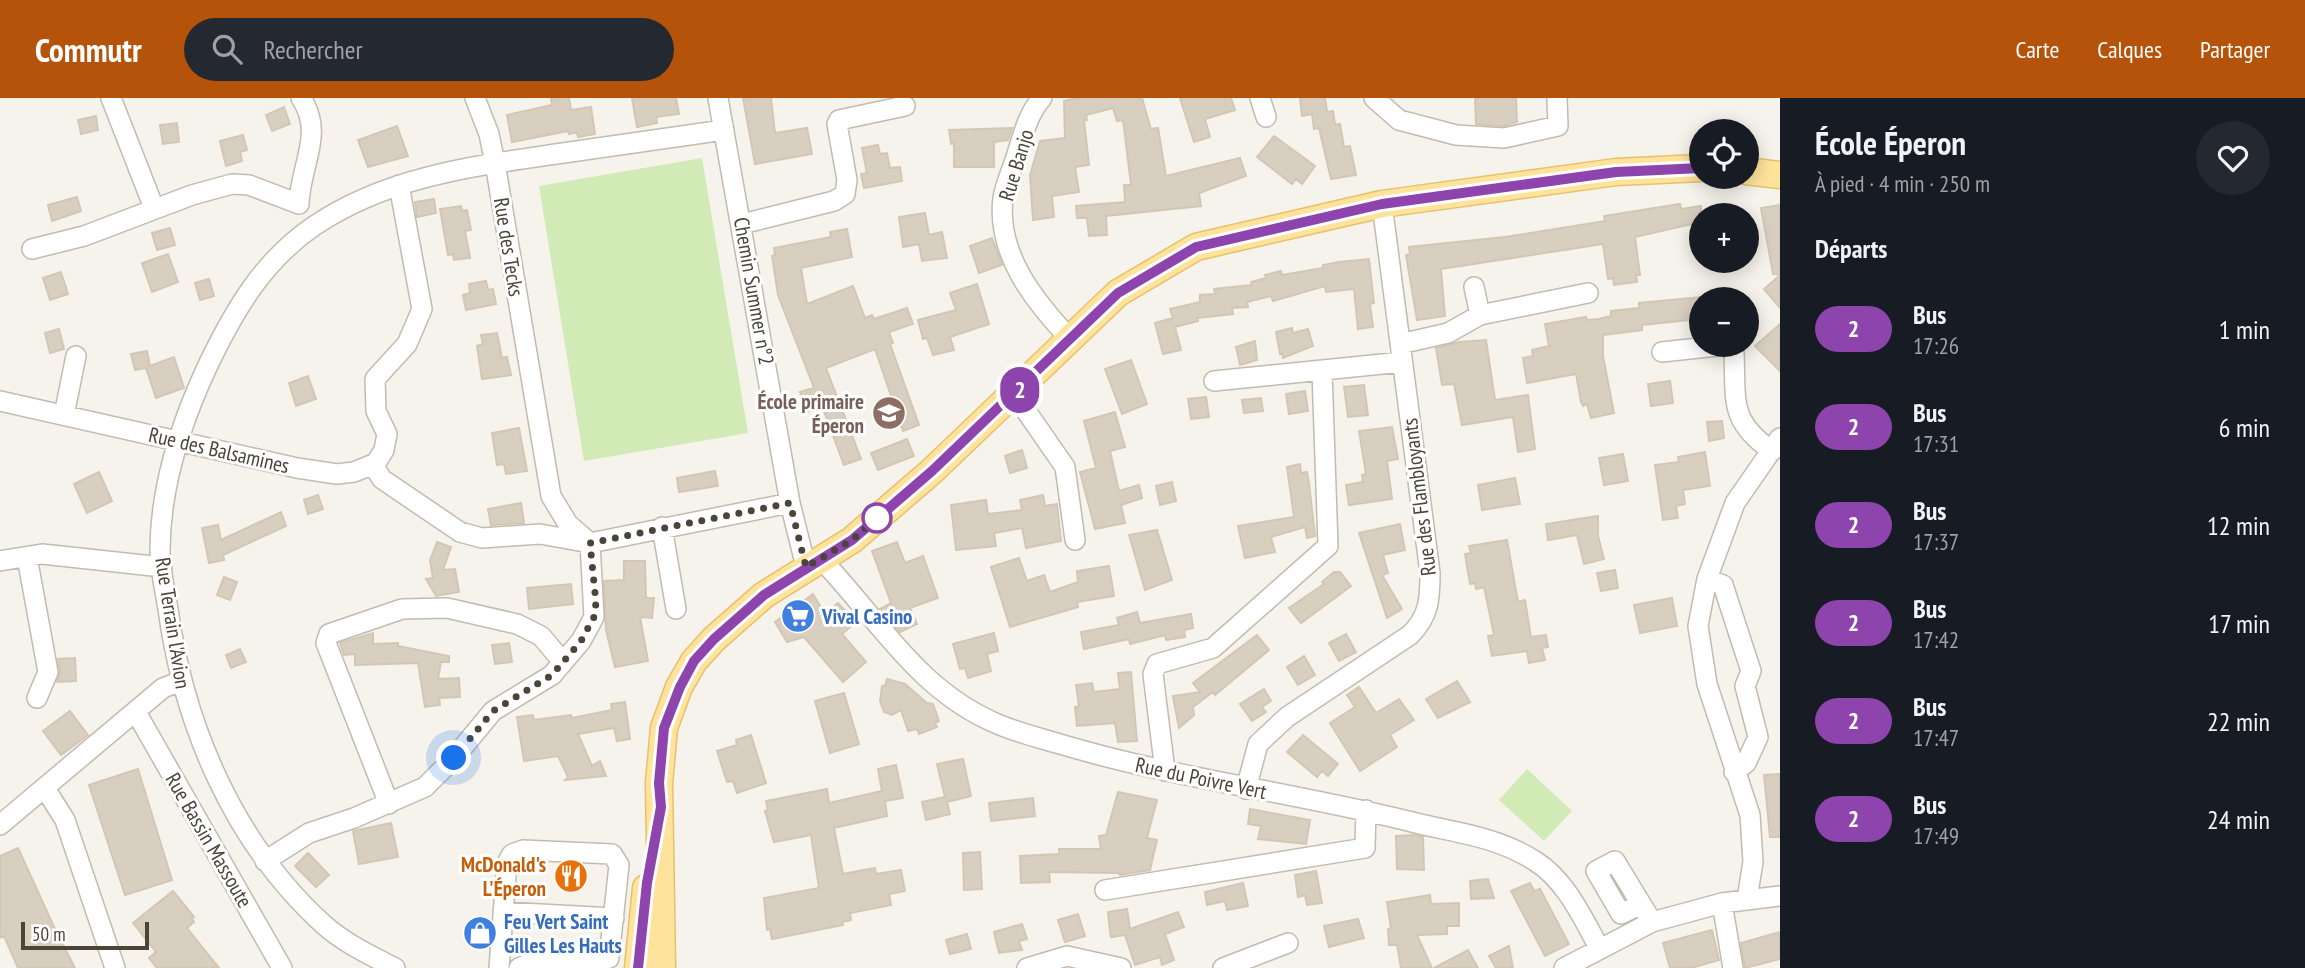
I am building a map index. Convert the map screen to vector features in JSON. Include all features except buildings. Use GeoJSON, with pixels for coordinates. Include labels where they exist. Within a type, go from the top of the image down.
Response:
{"type":"FeatureCollection","features":[{"type":"Feature","properties":{"kind":"main road"},"geometry":{"type":"LineString","coordinates":[[662,968],[659,783],[664,728],[680,687],[694,661],[714,639],[764,595],[852,540],[1015,395],[1118,293],[1196,247],[1382,204],[1616,172],[1689,169]]}},
{"type":"Feature","properties":{"kind":"main road"},"geometry":{"type":"LineString","coordinates":[[1759,173],[1780,175]]}},
{"type":"Feature","properties":{"kind":"main road"},"geometry":{"type":"LineString","coordinates":[[638,968],[647,883],[661,807]]}},
{"type":"Feature","properties":{"kind":"street"},"geometry":{"type":"LineString","coordinates":[[111,98],[154,208]]}},
{"type":"Feature","properties":{"kind":"street"},"geometry":{"type":"LineString","coordinates":[[299,204],[299,185],[314,131],[310,111],[301,98]]}},
{"type":"Feature","properties":{"kind":"street","name":"Rue des Tecks"},"geometry":{"type":"LineString","coordinates":[[475,98],[489,134],[495,163],[551,496],[562,517],[590,543]]}},
{"type":"Feature","properties":{"kind":"street","name":"Chemin Summer n°2"},"geometry":{"type":"LineString","coordinates":[[718,98],[790,503],[813,562]]}},
{"type":"Feature","properties":{"kind":"street","name":"Rue Banjo"},"geometry":{"type":"LineString","coordinates":[[1042,98],[1023,135],[1003,196],[1002,217],[1007,240],[1021,277],[1039,307],[1071,340]]}},
{"type":"Feature","properties":{"kind":"street"},"geometry":{"type":"LineString","coordinates":[[1260,98],[1266,117]]}},
{"type":"Feature","properties":{"kind":"street"},"geometry":{"type":"LineString","coordinates":[[1374,98],[1399,120],[1456,135],[1504,138],[1558,126],[1557,98]]}},
{"type":"Feature","properties":{"kind":"street"},"geometry":{"type":"LineString","coordinates":[[742,224],[834,201],[845,194],[848,180],[837,124],[839,120],[905,106]]}},
{"type":"Feature","properties":{"kind":"street"},"geometry":{"type":"LineString","coordinates":[[495,163],[723,130]]}},
{"type":"Feature","properties":{"kind":"street","name":"Rue Terrain l'Avion"},"geometry":{"type":"LineString","coordinates":[[395,968],[353,946],[325,925],[265,861],[231,804],[196,730],[181,681],[160,552],[165,497],[179,440],[203,376],[241,301],[268,266],[315,226],[351,205],[399,185],[435,174],[495,163]]}},
{"type":"Feature","properties":{"kind":"street"},"geometry":{"type":"LineString","coordinates":[[32,249],[107,229],[154,208],[232,184],[248,186],[299,204],[315,226]]}},
{"type":"Feature","properties":{"kind":"street"},"geometry":{"type":"LineString","coordinates":[[399,185],[422,309],[407,344],[375,379],[376,411],[387,434],[384,450],[373,465],[382,479],[472,537],[540,534],[590,543],[790,503]]}},
{"type":"Feature","properties":{"kind":"street","name":"Rue des Flambloyants"},"geometry":{"type":"LineString","coordinates":[[1246,789],[1258,744],[1287,717],[1410,635],[1424,621],[1430,605],[1430,573],[1382,204]]}},
{"type":"Feature","properties":{"kind":"street"},"geometry":{"type":"LineString","coordinates":[[1474,287],[1480,315]]}},
{"type":"Feature","properties":{"kind":"street"},"geometry":{"type":"LineString","coordinates":[[1214,381],[1322,371],[1401,353],[1448,333],[1480,315],[1588,293]]}},
{"type":"Feature","properties":{"kind":"street"},"geometry":{"type":"LineString","coordinates":[[1662,352],[1726,345],[1734,353],[1736,408],[1745,430],[1776,445],[1735,503],[1707,579],[1699,626],[1701,659],[1734,772],[1750,815],[1753,862],[1747,900]]}},
{"type":"Feature","properties":{"kind":"street"},"geometry":{"type":"LineString","coordinates":[[64,415],[76,356]]}},
{"type":"Feature","properties":{"kind":"street"},"geometry":{"type":"LineString","coordinates":[[1165,771],[1153,674],[1157,664],[1213,648],[1328,546],[1322,371]]}},
{"type":"Feature","properties":{"kind":"street"},"geometry":{"type":"LineString","coordinates":[[1015,395],[1065,467],[1075,540]]}},
{"type":"Feature","properties":{"kind":"street","name":"Rue des Balsamines"},"geometry":{"type":"LineString","coordinates":[[0,401],[297,468],[337,474],[355,472],[373,465]]}},
{"type":"Feature","properties":{"kind":"street"},"geometry":{"type":"LineString","coordinates":[[662,527],[676,609]]}},
{"type":"Feature","properties":{"kind":"street"},"geometry":{"type":"LineString","coordinates":[[265,861],[309,833],[390,804],[425,787],[454,758],[493,711],[509,699],[539,685],[563,662],[581,641],[594,617],[590,543]]}},
{"type":"Feature","properties":{"kind":"street"},"geometry":{"type":"LineString","coordinates":[[0,561],[42,554],[162,567]]}},
{"type":"Feature","properties":{"kind":"street"},"geometry":{"type":"LineString","coordinates":[[27,557],[48,673],[37,698]]}},
{"type":"Feature","properties":{"kind":"street","name":"Rue du Poivre Vert"},"geometry":{"type":"LineString","coordinates":[[813,562],[898,652],[941,690],[998,725],[1095,754],[1165,771],[1246,789],[1366,810],[1496,840],[1538,862],[1567,892],[1600,949]]}},
{"type":"Feature","properties":{"kind":"street"},"geometry":{"type":"LineString","coordinates":[[1707,579],[1723,585],[1751,671],[1745,686],[1758,737],[1746,763],[1734,772]]}},
{"type":"Feature","properties":{"kind":"street"},"geometry":{"type":"LineString","coordinates":[[390,804],[326,643],[329,634],[401,609],[447,608],[517,624],[541,636],[563,662]]}},
{"type":"Feature","properties":{"kind":"street"},"geometry":{"type":"LineString","coordinates":[[0,825],[46,790],[163,688],[181,681]]}},
{"type":"Feature","properties":{"kind":"street","name":"Rue Bassin Massoute"},"geometry":{"type":"LineString","coordinates":[[136,712],[282,968]]}},
{"type":"Feature","properties":{"kind":"street"},"geometry":{"type":"LineString","coordinates":[[46,790],[65,820],[115,968]]}},
{"type":"Feature","properties":{"kind":"street"},"geometry":{"type":"LineString","coordinates":[[1105,890],[1365,848],[1366,810]]}},
{"type":"Feature","properties":{"kind":"street"},"geometry":{"type":"LineString","coordinates":[[499,968],[507,863],[512,854],[523,850],[612,854],[619,865],[609,958],[596,965],[532,961],[519,968]]}},
{"type":"Feature","properties":{"kind":"street"},"geometry":{"type":"LineString","coordinates":[[1564,968],[1652,922],[1722,903],[1780,897]]}},
{"type":"Feature","properties":{"kind":"street"},"geometry":{"type":"LineString","coordinates":[[1722,903],[1733,968]]}},
{"type":"Feature","properties":{"kind":"street"},"geometry":{"type":"LineString","coordinates":[[1641,904],[1652,922]]}},
{"type":"Feature","properties":{"kind":"street"},"geometry":{"type":"LineString","coordinates":[[503,912],[614,918]]}},
{"type":"Feature","properties":{"kind":"street"},"geometry":{"type":"LineString","coordinates":[[1223,968],[1288,943]]}},
{"type":"Feature","properties":{"kind":"street"},"geometry":{"type":"LineString","coordinates":[[1027,968],[1067,956],[1121,968]]}},
{"type":"Feature","properties":{"kind":"green space"},"geometry":{"type":"Polygon","coordinates":[[[702,158],[748,433],[584,461],[539,186],[702,158]]]}},
{"type":"Feature","properties":{"kind":"green space"},"geometry":{"type":"Polygon","coordinates":[[[1527,769],[1572,811],[1544,841],[1499,800],[1527,769]]]}},
{"type":"Feature","properties":{"kind":"bus line","name":"2"},"geometry":{"type":"LineString","coordinates":[[638,968],[647,883],[661,807],[659,783],[664,728],[680,687],[694,661],[714,639],[764,595],[852,540],[932,471],[1015,395],[1118,293],[1163,264],[1196,247],[1248,233],[1382,204],[1616,172],[1689,168]]}},
{"type":"Feature","properties":{"kind":"place","name":"École primaire Éperon"},"geometry":{"type":"Point","coordinates":[889,413]}},
{"type":"Feature","properties":{"kind":"place","name":"Vival Casino"},"geometry":{"type":"Point","coordinates":[798,616]}},
{"type":"Feature","properties":{"kind":"place","name":"McDonald's L'Éperon"},"geometry":{"type":"Point","coordinates":[571,876]}},
{"type":"Feature","properties":{"kind":"place","name":"Feu Vert Saint Gilles Les Hauts"},"geometry":{"type":"Point","coordinates":[480,933]}},
{"type":"Feature","properties":{"kind":"route"},"geometry":{"type":"LineString","coordinates":[[454,758],[493,711],[552,675],[581,641],[594,617],[596,603],[590,543],[790,503],[806,567],[852,540],[877,518]]}}]}
